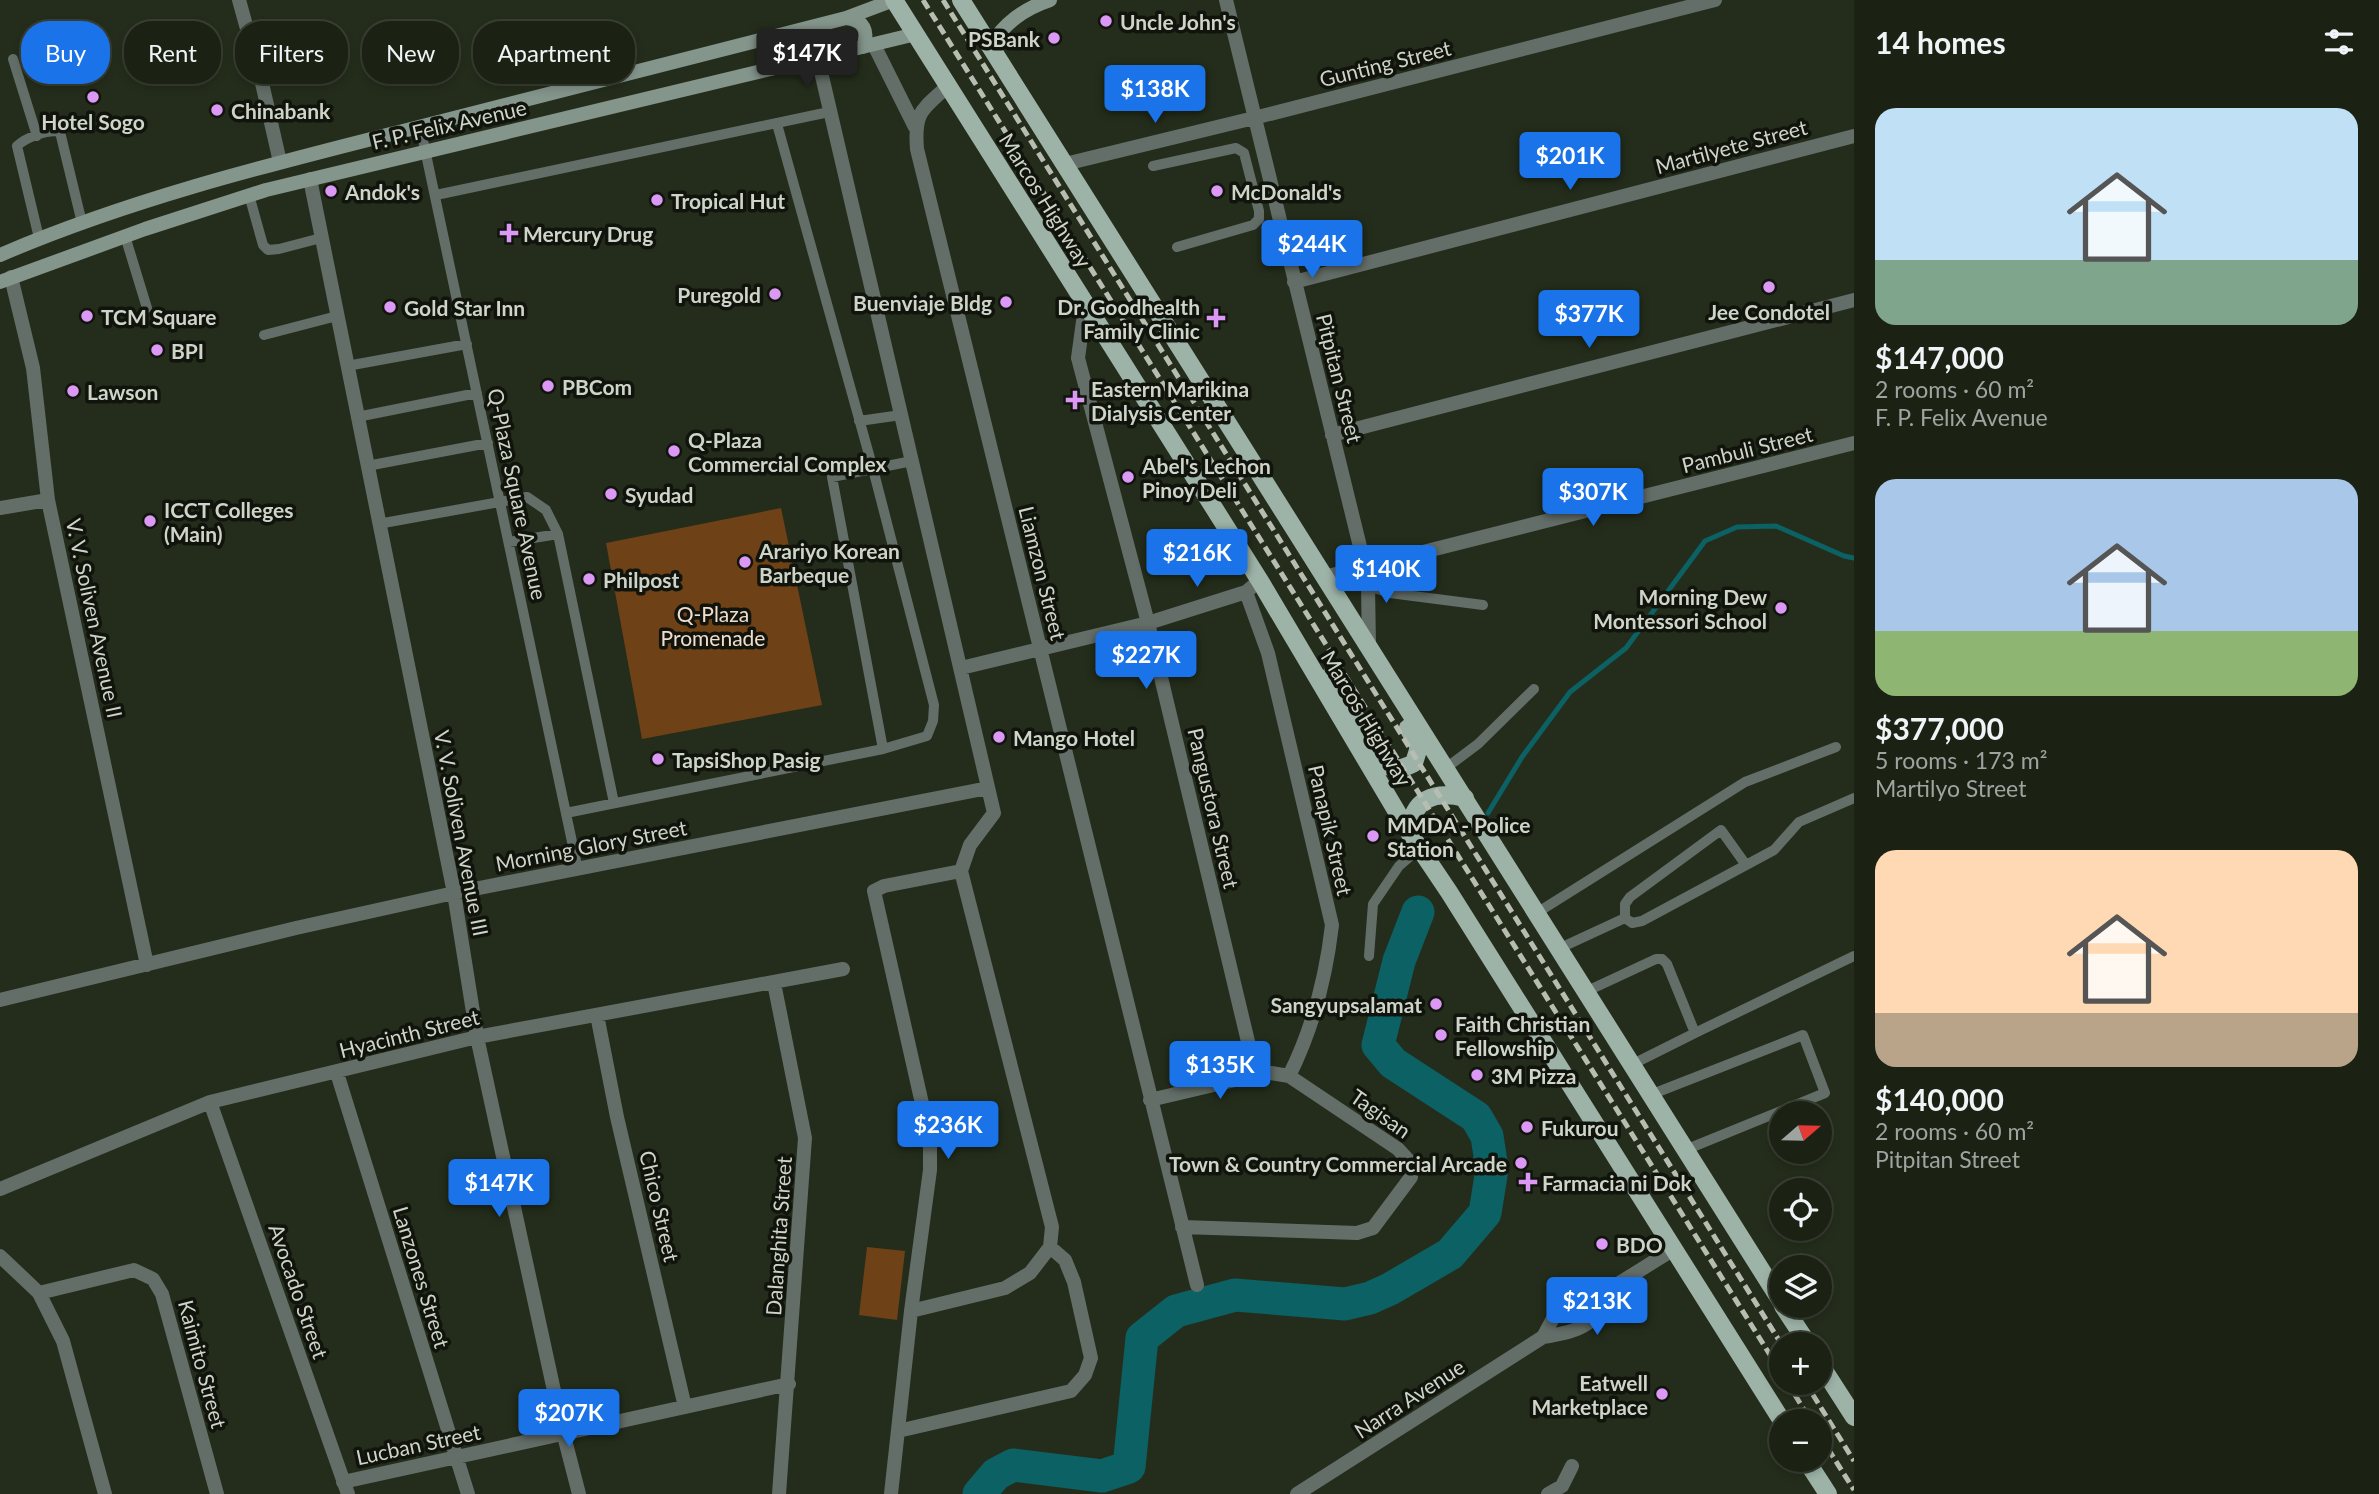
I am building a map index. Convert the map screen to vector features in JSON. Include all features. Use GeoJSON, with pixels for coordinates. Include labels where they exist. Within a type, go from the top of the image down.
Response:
{"type":"FeatureCollection","features":[{"type":"Feature","properties":{"kind":"main road","name":"F. P. Felix Avenue"},"geometry":{"type":"LineString","coordinates":[[0,255],[136,203],[280,162],[846,18],[894,0]]}},
{"type":"Feature","properties":{"kind":"main road","name":"Marcos Highway"},"geometry":{"type":"LineString","coordinates":[[894,0],[1085,307],[1253,586],[1774,1409]]}},
{"type":"Feature","properties":{"kind":"main road","name":"Marcos Highway"},"geometry":{"type":"LineString","coordinates":[[961,0],[1769,1283]]}},
{"type":"Feature","properties":{"kind":"main road"},"geometry":{"type":"LineString","coordinates":[[989,47],[1000,30],[1014,17],[1032,6],[1050,0]]}},
{"type":"Feature","properties":{"kind":"main road"},"geometry":{"type":"LineString","coordinates":[[846,18],[857,20],[864,27],[869,46]]}},
{"type":"Feature","properties":{"kind":"main road","name":"F. P. Felix Avenue"},"geometry":{"type":"LineString","coordinates":[[6,280],[145,229],[249,195],[425,150],[916,34]]}},
{"type":"Feature","properties":{"kind":"main road"},"geometry":{"type":"LineString","coordinates":[[136,203],[145,229]]}},
{"type":"Feature","properties":{"kind":"main road"},"geometry":{"type":"LineString","coordinates":[[1253,586],[1281,597],[1385,765],[1394,769],[1404,768],[1414,763],[1419,747],[1329,601],[1324,577]]}},
{"type":"Feature","properties":{"kind":"main road"},"geometry":{"type":"LineString","coordinates":[[1415,841],[1410,820],[1419,805],[1436,795],[1450,794],[1470,806]]}},
{"type":"Feature","properties":{"kind":"main road"},"geometry":{"type":"LineString","coordinates":[[1832,1383],[1854,1418]]}},
{"type":"Feature","properties":{"kind":"main road"},"geometry":{"type":"LineString","coordinates":[[1814,1472],[1828,1494]]}},
{"type":"Feature","properties":{"kind":"street"},"geometry":{"type":"LineString","coordinates":[[239,0],[280,162]]}},
{"type":"Feature","properties":{"kind":"street","name":"Pitpitan Street"},"geometry":{"type":"LineString","coordinates":[[1226,0],[1366,567],[1369,646]]}},
{"type":"Feature","properties":{"kind":"street","name":"Gunting Street"},"geometry":{"type":"LineString","coordinates":[[1065,164],[1715,0]]}},
{"type":"Feature","properties":{"kind":"street","name":"Liamzon Street"},"geometry":{"type":"LineString","coordinates":[[869,46],[915,127],[927,196],[1197,1285]]}},
{"type":"Feature","properties":{"kind":"street"},"geometry":{"type":"LineString","coordinates":[[818,59],[994,813],[970,845],[961,871],[1052,1227],[1050,1247],[1030,1273],[1005,1288],[911,1311]]}},
{"type":"Feature","properties":{"kind":"street"},"geometry":{"type":"LineString","coordinates":[[915,127],[920,112],[948,86]]}},
{"type":"Feature","properties":{"kind":"street","name":"Martilyete Street"},"geometry":{"type":"LineString","coordinates":[[1294,282],[1854,136]]}},
{"type":"Feature","properties":{"kind":"street","name":"V. V. Soliven Avenue III"},"geometry":{"type":"LineString","coordinates":[[310,179],[454,893],[477,1037],[563,1432],[579,1494]]}},
{"type":"Feature","properties":{"kind":"street","name":"V. V. Soliven Avenue II"},"geometry":{"type":"LineString","coordinates":[[6,280],[33,368],[48,500],[146,965]]}},
{"type":"Feature","properties":{"kind":"street"},"geometry":{"type":"LineString","coordinates":[[1332,435],[1854,300]]}},
{"type":"Feature","properties":{"kind":"street","name":"Pangustora Street"},"geometry":{"type":"LineString","coordinates":[[1085,307],[1078,358],[1148,623],[1256,1074]]}},
{"type":"Feature","properties":{"kind":"street","name":"Pambuli Street"},"geometry":{"type":"LineString","coordinates":[[1324,577],[1854,443]]}},
{"type":"Feature","properties":{"kind":"street"},"geometry":{"type":"LineString","coordinates":[[0,508],[48,500]]}},
{"type":"Feature","properties":{"kind":"street"},"geometry":{"type":"LineString","coordinates":[[961,668],[1148,623],[1253,586]]}},
{"type":"Feature","properties":{"kind":"street","name":"Panapik Street"},"geometry":{"type":"LineString","coordinates":[[1253,586],[1332,925],[1330,946],[1307,1040],[1289,1076]]}},
{"type":"Feature","properties":{"kind":"street","name":"Morning Glory Street"},"geometry":{"type":"LineString","coordinates":[[0,1000],[296,928],[454,893],[988,788]]}},
{"type":"Feature","properties":{"kind":"street"},"geometry":{"type":"LineString","coordinates":[[891,1494],[930,1170],[930,1139],[874,891],[884,886],[961,871]]}},
{"type":"Feature","properties":{"kind":"street","name":"Hyacinth Street"},"geometry":{"type":"LineString","coordinates":[[0,1189],[210,1102],[477,1037],[843,969]]}},
{"type":"Feature","properties":{"kind":"street","name":"Dalanghita Street"},"geometry":{"type":"LineString","coordinates":[[774,983],[805,1138],[779,1494]]}},
{"type":"Feature","properties":{"kind":"street","name":"Chico Street"},"geometry":{"type":"LineString","coordinates":[[597,1015],[620,1131],[685,1406]]}},
{"type":"Feature","properties":{"kind":"street","name":"Lanzones Street"},"geometry":{"type":"LineString","coordinates":[[337,1073],[468,1494]]}},
{"type":"Feature","properties":{"kind":"street"},"geometry":{"type":"LineString","coordinates":[[1150,1100],[1256,1074],[1289,1076]]}},
{"type":"Feature","properties":{"kind":"street","name":"Tagisan"},"geometry":{"type":"LineString","coordinates":[[1182,1227],[1357,1233],[1373,1228],[1411,1177],[1410,1162],[1398,1149],[1289,1076]]}},
{"type":"Feature","properties":{"kind":"street","name":"Avocado Street"},"geometry":{"type":"LineString","coordinates":[[210,1102],[346,1488]]}},
{"type":"Feature","properties":{"kind":"street"},"geometry":{"type":"LineString","coordinates":[[898,1431],[1071,1391],[1085,1375],[1091,1358],[1074,1282],[1065,1260],[1050,1247]]}},
{"type":"Feature","properties":{"kind":"street","name":"Narra Avenue"},"geometry":{"type":"LineString","coordinates":[[1297,1494],[1317,1489],[1543,1336],[1557,1311],[1587,1290],[1613,1287],[1674,1249]]}},
{"type":"Feature","properties":{"kind":"street"},"geometry":{"type":"LineString","coordinates":[[0,1256],[39,1293],[63,1341],[105,1494]]}},
{"type":"Feature","properties":{"kind":"street","name":"Kaimito Street"},"geometry":{"type":"LineString","coordinates":[[39,1293],[134,1270],[153,1279],[162,1294],[217,1494]]}},
{"type":"Feature","properties":{"kind":"street","name":"Narra Avenue"},"geometry":{"type":"LineString","coordinates":[[1543,1336],[1574,1332],[1603,1311],[1613,1287]]}},
{"type":"Feature","properties":{"kind":"street","name":"Lucban Street"},"geometry":{"type":"LineString","coordinates":[[346,1488],[457,1457],[563,1432],[789,1384]]}},
{"type":"Feature","properties":{"kind":"street"},"geometry":{"type":"LineString","coordinates":[[1548,1494],[1562,1486],[1572,1466]]}},
{"type":"Feature","properties":{"kind":"lane"},"geometry":{"type":"LineString","coordinates":[[13,59],[37,136]]}},
{"type":"Feature","properties":{"kind":"lane"},"geometry":{"type":"LineString","coordinates":[[436,195],[829,113]]}},
{"type":"Feature","properties":{"kind":"lane"},"geometry":{"type":"LineString","coordinates":[[566,813],[883,750],[927,736],[933,721],[934,705],[873,469],[777,124]]}},
{"type":"Feature","properties":{"kind":"lane","name":"Q-Plaza Square Avenue"},"geometry":{"type":"LineString","coordinates":[[420,126],[578,870]]}},
{"type":"Feature","properties":{"kind":"lane"},"geometry":{"type":"LineString","coordinates":[[39,238],[17,146],[37,136],[52,131],[60,132],[82,223]]}},
{"type":"Feature","properties":{"kind":"lane"},"geometry":{"type":"LineString","coordinates":[[1153,166],[1236,148],[1244,153],[1259,219],[1253,225],[1177,247]]}},
{"type":"Feature","properties":{"kind":"lane"},"geometry":{"type":"LineString","coordinates":[[249,195],[263,245],[268,250],[321,238]]}},
{"type":"Feature","properties":{"kind":"lane"},"geometry":{"type":"LineString","coordinates":[[125,236],[147,308]]}},
{"type":"Feature","properties":{"kind":"lane"},"geometry":{"type":"LineString","coordinates":[[264,335],[337,316]]}},
{"type":"Feature","properties":{"kind":"lane"},"geometry":{"type":"LineString","coordinates":[[347,366],[467,344]]}},
{"type":"Feature","properties":{"kind":"lane"},"geometry":{"type":"LineString","coordinates":[[357,417],[477,393]]}},
{"type":"Feature","properties":{"kind":"lane"},"geometry":{"type":"LineString","coordinates":[[859,421],[901,415]]}},
{"type":"Feature","properties":{"kind":"lane"},"geometry":{"type":"LineString","coordinates":[[367,466],[488,443]]}},
{"type":"Feature","properties":{"kind":"lane"},"geometry":{"type":"LineString","coordinates":[[883,750],[832,477],[912,461]]}},
{"type":"Feature","properties":{"kind":"lane"},"geometry":{"type":"LineString","coordinates":[[378,524],[527,497],[546,509],[558,534],[614,803]]}},
{"type":"Feature","properties":{"kind":"lane"},"geometry":{"type":"LineString","coordinates":[[509,542],[558,534]]}},
{"type":"Feature","properties":{"kind":"lane"},"geometry":{"type":"LineString","coordinates":[[1368,586],[1390,593],[1483,605]]}},
{"type":"Feature","properties":{"kind":"lane"},"geometry":{"type":"LineString","coordinates":[[1446,768],[1481,742],[1534,689]]}},
{"type":"Feature","properties":{"kind":"lane"},"geometry":{"type":"LineString","coordinates":[[1535,914],[1745,782],[1836,747]]}},
{"type":"Feature","properties":{"kind":"lane"},"geometry":{"type":"LineString","coordinates":[[1625,918],[1637,923],[1774,850],[1799,822],[1854,798]]}},
{"type":"Feature","properties":{"kind":"lane"},"geometry":{"type":"LineString","coordinates":[[1625,918],[1625,904],[1630,897],[1721,830],[1746,864]]}},
{"type":"Feature","properties":{"kind":"lane"},"geometry":{"type":"LineString","coordinates":[[1369,956],[1373,904],[1415,841]]}},
{"type":"Feature","properties":{"kind":"lane"},"geometry":{"type":"LineString","coordinates":[[1558,949],[1625,918]]}},
{"type":"Feature","properties":{"kind":"lane"},"geometry":{"type":"LineString","coordinates":[[1631,1065],[1854,956]]}},
{"type":"Feature","properties":{"kind":"lane"},"geometry":{"type":"LineString","coordinates":[[1585,992],[1644,964],[1662,959],[1667,964],[1695,1033]]}},
{"type":"Feature","properties":{"kind":"lane"},"geometry":{"type":"LineString","coordinates":[[1650,1095],[1802,1035],[1825,1093],[1685,1150]]}},
{"type":"Feature","properties":{"kind":"green space","name":"Q-Plaza Promenade"},"geometry":{"type":"Polygon","coordinates":[[[781,508],[822,705],[642,739],[606,543],[781,508]]]}},
{"type":"Feature","properties":{"kind":"green space"},"geometry":{"type":"Polygon","coordinates":[[[867,1247],[905,1251],[897,1320],[859,1315],[867,1247]]]}},
{"type":"Feature","properties":{"kind":"waterway"},"geometry":{"type":"LineString","coordinates":[[1488,813],[1522,757],[1570,692],[1626,648],[1705,541],[1737,527],[1776,526],[1854,558]]}},
{"type":"Feature","properties":{"kind":"waterway"},"geometry":{"type":"LineString","coordinates":[[979,1494],[996,1474],[1013,1465],[1102,1476],[1129,1467],[1142,1338],[1176,1311],[1235,1295],[1345,1304],[1370,1298],[1450,1254],[1485,1213],[1492,1169],[1487,1136],[1476,1117],[1393,1063],[1378,1045],[1399,961],[1418,912]]}},
{"type":"Feature","properties":{"kind":"railway"},"geometry":{"type":"LineString","coordinates":[[923,0],[1769,1353]]}},
{"type":"Feature","properties":{"kind":"railway"},"geometry":{"type":"LineString","coordinates":[[943,0],[1774,1332]]}},
{"type":"Feature","properties":{"kind":"railway"},"geometry":{"type":"LineString","coordinates":[[1795,1395],[1804,1409]]}},
{"type":"Feature","properties":{"kind":"railway"},"geometry":{"type":"LineString","coordinates":[[1813,1395],[1854,1461]]}},
{"type":"Feature","properties":{"kind":"railway"},"geometry":{"type":"LineString","coordinates":[[1832,1455],[1854,1490]]}},
{"type":"Feature","properties":{"kind":"place","name":"Uncle John's"},"geometry":{"type":"Point","coordinates":[1106,21]}},
{"type":"Feature","properties":{"kind":"place","name":"PSBank"},"geometry":{"type":"Point","coordinates":[1054,38]}},
{"type":"Feature","properties":{"kind":"place","name":"Hotel Sogo"},"geometry":{"type":"Point","coordinates":[93,97]}},
{"type":"Feature","properties":{"kind":"place","name":"Chinabank"},"geometry":{"type":"Point","coordinates":[217,110]}},
{"type":"Feature","properties":{"kind":"place","name":"Andok's"},"geometry":{"type":"Point","coordinates":[331,191]}},
{"type":"Feature","properties":{"kind":"place","name":"McDonald's"},"geometry":{"type":"Point","coordinates":[1217,191]}},
{"type":"Feature","properties":{"kind":"place","name":"Tropical Hut"},"geometry":{"type":"Point","coordinates":[657,200]}},
{"type":"Feature","properties":{"kind":"place","name":"Mercury Drug"},"geometry":{"type":"Point","coordinates":[509,233]}},
{"type":"Feature","properties":{"kind":"place","name":"Jee Condotel"},"geometry":{"type":"Point","coordinates":[1769,287]}},
{"type":"Feature","properties":{"kind":"place","name":"Puregold"},"geometry":{"type":"Point","coordinates":[775,294]}},
{"type":"Feature","properties":{"kind":"place","name":"Buenviaje Bldg"},"geometry":{"type":"Point","coordinates":[1006,302]}},
{"type":"Feature","properties":{"kind":"place","name":"Gold Star Inn"},"geometry":{"type":"Point","coordinates":[390,307]}},
{"type":"Feature","properties":{"kind":"place","name":"TCM Square"},"geometry":{"type":"Point","coordinates":[87,316]}},
{"type":"Feature","properties":{"kind":"place","name":"Dr. Goodhealth Family Clinic"},"geometry":{"type":"Point","coordinates":[1216,318]}},
{"type":"Feature","properties":{"kind":"place","name":"BPI"},"geometry":{"type":"Point","coordinates":[157,350]}},
{"type":"Feature","properties":{"kind":"place","name":"PBCom"},"geometry":{"type":"Point","coordinates":[548,386]}},
{"type":"Feature","properties":{"kind":"place","name":"Lawson"},"geometry":{"type":"Point","coordinates":[73,391]}},
{"type":"Feature","properties":{"kind":"place","name":"Eastern Marikina Dialysis Center"},"geometry":{"type":"Point","coordinates":[1075,400]}},
{"type":"Feature","properties":{"kind":"place","name":"Q-Plaza Commercial Complex"},"geometry":{"type":"Point","coordinates":[674,451]}},
{"type":"Feature","properties":{"kind":"place","name":"Abel's Lechon Pinoy Deli"},"geometry":{"type":"Point","coordinates":[1128,477]}},
{"type":"Feature","properties":{"kind":"place","name":"Syudad"},"geometry":{"type":"Point","coordinates":[611,494]}},
{"type":"Feature","properties":{"kind":"place","name":"ICCT Colleges (Main)"},"geometry":{"type":"Point","coordinates":[150,521]}},
{"type":"Feature","properties":{"kind":"place","name":"Arariyo Korean Barbeque"},"geometry":{"type":"Point","coordinates":[745,562]}},
{"type":"Feature","properties":{"kind":"place","name":"Philpost"},"geometry":{"type":"Point","coordinates":[589,579]}},
{"type":"Feature","properties":{"kind":"place","name":"Morning Dew Montessori School"},"geometry":{"type":"Point","coordinates":[1781,608]}},
{"type":"Feature","properties":{"kind":"place","name":"Mango Hotel"},"geometry":{"type":"Point","coordinates":[999,737]}},
{"type":"Feature","properties":{"kind":"place","name":"TapsiShop Pasig"},"geometry":{"type":"Point","coordinates":[658,759]}},
{"type":"Feature","properties":{"kind":"place","name":"MMDA - Police Station"},"geometry":{"type":"Point","coordinates":[1373,836]}},
{"type":"Feature","properties":{"kind":"place","name":"Sangyupsalamat"},"geometry":{"type":"Point","coordinates":[1436,1004]}},
{"type":"Feature","properties":{"kind":"place","name":"Faith Christian Fellowship"},"geometry":{"type":"Point","coordinates":[1441,1035]}},
{"type":"Feature","properties":{"kind":"place","name":"3M Pizza"},"geometry":{"type":"Point","coordinates":[1477,1075]}},
{"type":"Feature","properties":{"kind":"place","name":"Fukurou"},"geometry":{"type":"Point","coordinates":[1527,1127]}},
{"type":"Feature","properties":{"kind":"place","name":"Town & Country Commercial Arcade"},"geometry":{"type":"Point","coordinates":[1521,1163]}},
{"type":"Feature","properties":{"kind":"place","name":"Farmacia ni Dok"},"geometry":{"type":"Point","coordinates":[1528,1182]}},
{"type":"Feature","properties":{"kind":"place","name":"BDO"},"geometry":{"type":"Point","coordinates":[1602,1244]}},
{"type":"Feature","properties":{"kind":"place","name":"Eatwell Marketplace"},"geometry":{"type":"Point","coordinates":[1662,1394]}}]}
